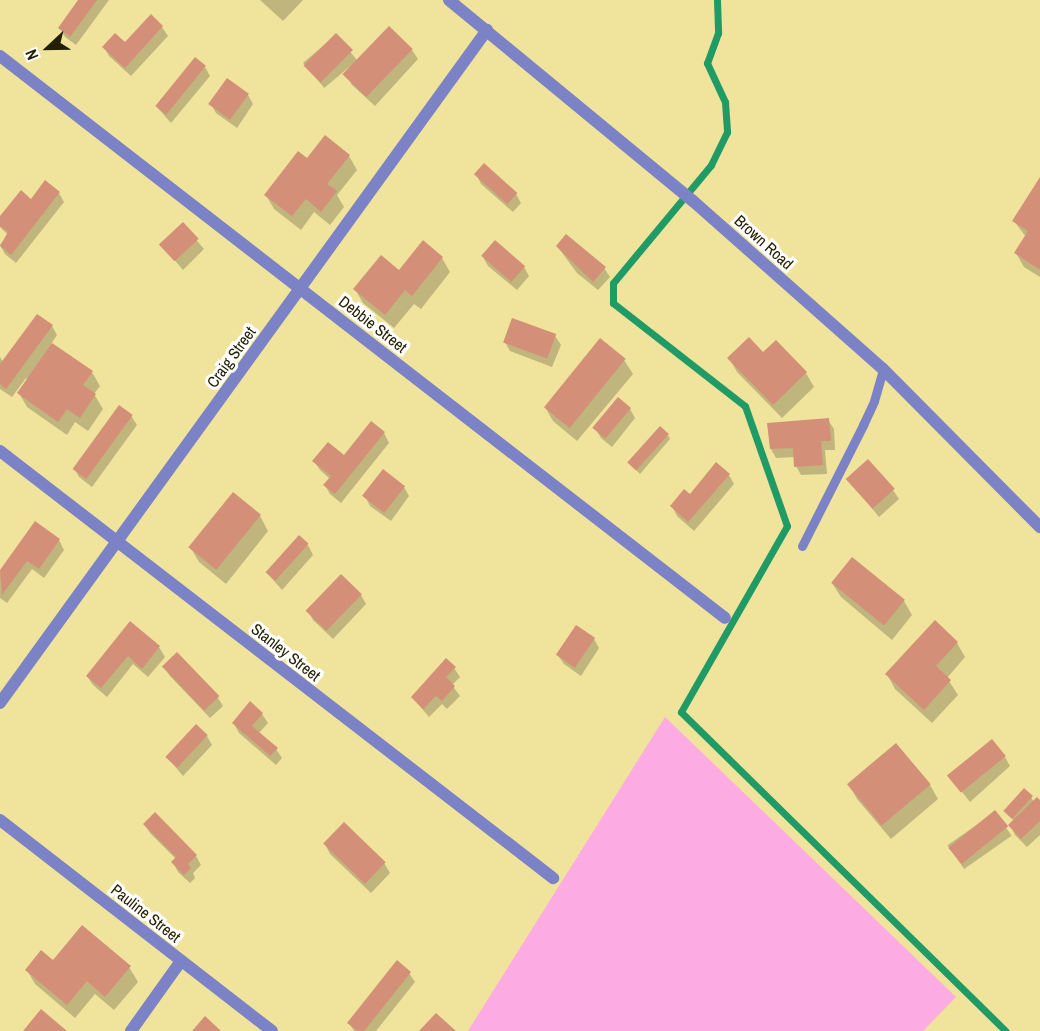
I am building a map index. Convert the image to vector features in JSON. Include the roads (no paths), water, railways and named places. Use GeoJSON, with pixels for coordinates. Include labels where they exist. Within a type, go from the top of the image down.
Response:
{"type":"FeatureCollection","features":[{"type":"Feature","properties":{"kind":"street","name":"Brown Road"},"geometry":{"type":"LineString","coordinates":[[449,0],[693,201],[883,369],[1040,527]]}},
{"type":"Feature","properties":{"kind":"street","name":"Craig Street"},"geometry":{"type":"LineString","coordinates":[[0,703],[487,30]]}},
{"type":"Feature","properties":{"kind":"street","name":"Debbie Street"},"geometry":{"type":"LineString","coordinates":[[0,56],[725,618]]}},
{"type":"Feature","properties":{"kind":"street","name":"Stanley Street"},"geometry":{"type":"LineString","coordinates":[[0,451],[553,878]]}},
{"type":"Feature","properties":{"kind":"street","name":"Pauline Street"},"geometry":{"type":"LineString","coordinates":[[0,820],[272,1031]]}},
{"type":"Feature","properties":{"kind":"street"},"geometry":{"type":"LineString","coordinates":[[131,1031],[181,961]]}},
{"type":"Feature","properties":{"kind":"lane"},"geometry":{"type":"LineString","coordinates":[[802,546],[874,401],[883,369]]}},
{"type":"Feature","properties":{"kind":"waterway"},"geometry":{"type":"LineString","coordinates":[[717,0],[718,33],[707,63],[725,102],[727,132],[711,165],[613,283],[613,303],[745,406],[787,526],[681,712],[1006,1031]]}}]}
